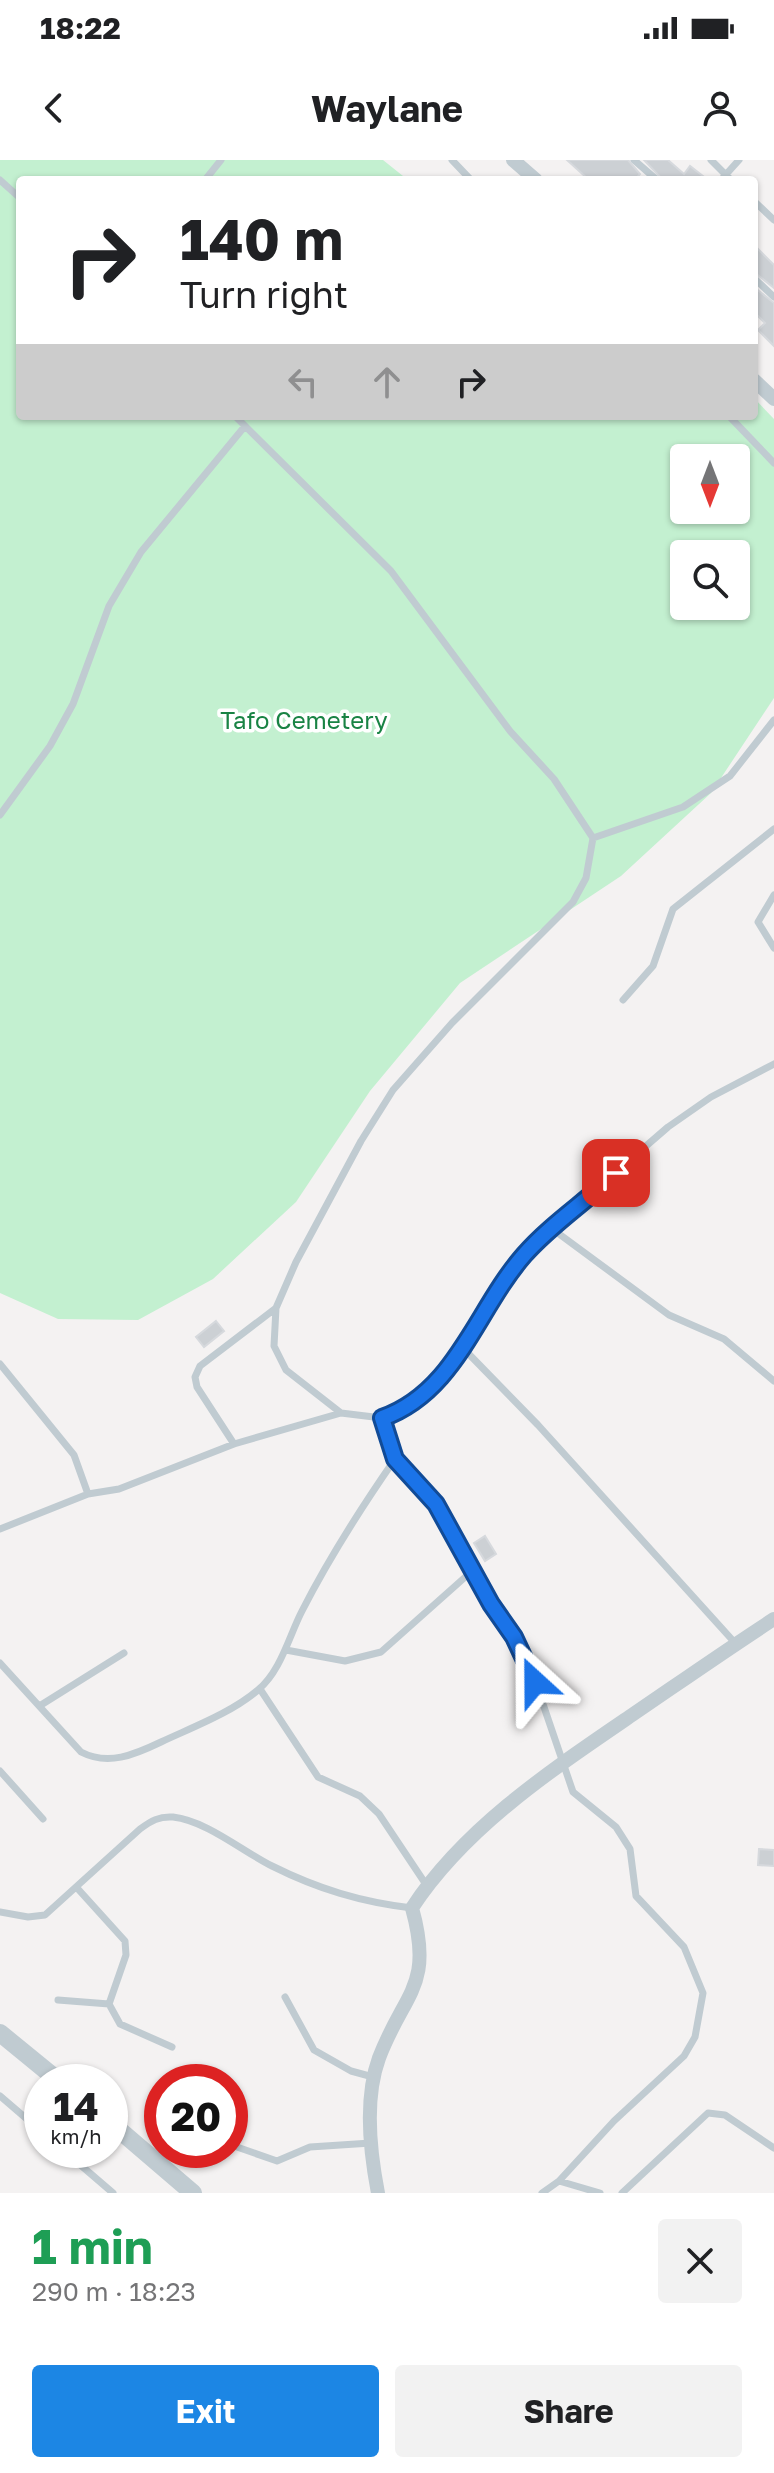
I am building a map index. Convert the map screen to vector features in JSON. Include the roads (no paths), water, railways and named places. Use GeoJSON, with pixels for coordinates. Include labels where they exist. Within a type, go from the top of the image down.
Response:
{"type":"FeatureCollection","features":[{"type":"Feature","properties":{"kind":"street"},"geometry":{"type":"LineString","coordinates":[[513,160],[531,176]]}},
{"type":"Feature","properties":{"kind":"street"},"geometry":{"type":"LineString","coordinates":[[758,384],[774,399]]}},
{"type":"Feature","properties":{"kind":"street"},"geometry":{"type":"LineString","coordinates":[[378,2193],[371,2143],[378,2061],[419,1975],[422,1955],[412,1908],[427,1886],[467,1843],[563,1762],[774,1619]]}},
{"type":"Feature","properties":{"kind":"street"},"geometry":{"type":"LineString","coordinates":[[0,2033],[38,2064]]}},
{"type":"Feature","properties":{"kind":"street"},"geometry":{"type":"LineString","coordinates":[[128,2137],[193,2193]]}},
{"type":"Feature","properties":{"kind":"lane"},"geometry":{"type":"LineString","coordinates":[[208,176],[221,160]]}},
{"type":"Feature","properties":{"kind":"lane"},"geometry":{"type":"LineString","coordinates":[[452,160],[467,176]]}},
{"type":"Feature","properties":{"kind":"lane"},"geometry":{"type":"LineString","coordinates":[[634,160],[652,176]]}},
{"type":"Feature","properties":{"kind":"lane"},"geometry":{"type":"LineString","coordinates":[[711,160],[724,176]]}},
{"type":"Feature","properties":{"kind":"lane"},"geometry":{"type":"LineString","coordinates":[[0,180],[16,194]]}},
{"type":"Feature","properties":{"kind":"lane"},"geometry":{"type":"LineString","coordinates":[[758,205],[774,220]]}},
{"type":"Feature","properties":{"kind":"lane"},"geometry":{"type":"LineString","coordinates":[[758,282],[774,297]]}},
{"type":"Feature","properties":{"kind":"lane"},"geometry":{"type":"LineString","coordinates":[[239,420],[391,571],[510,731],[554,779],[593,838],[586,878],[573,902],[452,1023],[393,1090],[330,1196],[276,1308],[274,1346],[286,1370],[341,1413]]}},
{"type":"Feature","properties":{"kind":"lane"},"geometry":{"type":"LineString","coordinates":[[733,420],[774,463]]}},
{"type":"Feature","properties":{"kind":"lane"},"geometry":{"type":"LineString","coordinates":[[0,815],[50,746],[73,704],[109,606],[141,552],[245,426]]}},
{"type":"Feature","properties":{"kind":"lane"},"geometry":{"type":"LineString","coordinates":[[593,838],[683,807],[730,776],[774,720]]}},
{"type":"Feature","properties":{"kind":"lane"},"geometry":{"type":"LineString","coordinates":[[623,1000],[653,966],[673,909],[774,829]]}},
{"type":"Feature","properties":{"kind":"lane"},"geometry":{"type":"LineString","coordinates":[[774,895],[758,922],[774,948]]}},
{"type":"Feature","properties":{"kind":"lane"},"geometry":{"type":"LineString","coordinates":[[0,1529],[88,1494],[119,1489],[234,1444],[341,1413],[382,1418],[413,1404],[431,1390],[524,1255],[551,1228],[668,1127],[711,1097],[774,1064]]}},
{"type":"Feature","properties":{"kind":"lane"},"geometry":{"type":"LineString","coordinates":[[551,1228],[669,1315],[724,1339],[774,1381]]}},
{"type":"Feature","properties":{"kind":"lane"},"geometry":{"type":"LineString","coordinates":[[234,1444],[197,1387],[195,1377],[200,1366],[276,1308]]}},
{"type":"Feature","properties":{"kind":"lane"},"geometry":{"type":"LineString","coordinates":[[462,1347],[538,1425],[736,1644]]}},
{"type":"Feature","properties":{"kind":"lane"},"geometry":{"type":"LineString","coordinates":[[0,1364],[74,1455],[88,1494]]}},
{"type":"Feature","properties":{"kind":"lane"},"geometry":{"type":"LineString","coordinates":[[382,1418],[395,1459],[436,1504],[472,1571],[530,1666],[573,1792],[616,1827],[630,1849],[636,1896],[684,1947],[703,1993],[695,2037],[684,2056],[606,2128],[559,2181],[542,2193]]}},
{"type":"Feature","properties":{"kind":"lane"},"geometry":{"type":"LineString","coordinates":[[0,1663],[81,1752],[95,1759],[109,1761],[155,1745],[224,1712],[260,1689],[286,1650],[301,1612],[333,1555],[395,1459]]}},
{"type":"Feature","properties":{"kind":"lane"},"geometry":{"type":"LineString","coordinates":[[286,1650],[345,1661],[381,1652],[472,1571]]}},
{"type":"Feature","properties":{"kind":"lane"},"geometry":{"type":"LineString","coordinates":[[41,1705],[124,1653]]}},
{"type":"Feature","properties":{"kind":"lane"},"geometry":{"type":"LineString","coordinates":[[260,1689],[318,1777],[360,1796],[379,1814],[427,1886]]}},
{"type":"Feature","properties":{"kind":"lane"},"geometry":{"type":"LineString","coordinates":[[0,1771],[43,1819]]}},
{"type":"Feature","properties":{"kind":"lane"},"geometry":{"type":"LineString","coordinates":[[0,1912],[28,1917],[45,1915],[78,1889],[140,1829],[155,1818],[174,1817],[198,1825],[316,1887],[361,1902],[412,1908]]}},
{"type":"Feature","properties":{"kind":"lane"},"geometry":{"type":"LineString","coordinates":[[78,1889],[125,1941],[126,1955],[109,2004],[120,2024],[172,2047]]}},
{"type":"Feature","properties":{"kind":"lane"},"geometry":{"type":"LineString","coordinates":[[285,1997],[314,2050],[351,2071],[376,2077]]}},
{"type":"Feature","properties":{"kind":"lane"},"geometry":{"type":"LineString","coordinates":[[58,2000],[109,2004]]}},
{"type":"Feature","properties":{"kind":"lane"},"geometry":{"type":"LineString","coordinates":[[0,2096],[24,2117]]}},
{"type":"Feature","properties":{"kind":"lane"},"geometry":{"type":"LineString","coordinates":[[622,2193],[708,2113],[725,2115],[774,2148]]}},
{"type":"Feature","properties":{"kind":"lane"},"geometry":{"type":"LineString","coordinates":[[248,2151],[277,2161],[310,2147],[371,2143]]}},
{"type":"Feature","properties":{"kind":"lane"},"geometry":{"type":"LineString","coordinates":[[84,2168],[113,2193]]}},
{"type":"Feature","properties":{"kind":"lane"},"geometry":{"type":"LineString","coordinates":[[559,2181],[600,2193]]}},
{"type":"Feature","properties":{"kind":"park label","name":"Tafo Cemetery"},"geometry":{"type":"Point","coordinates":[304,721]}}]}
